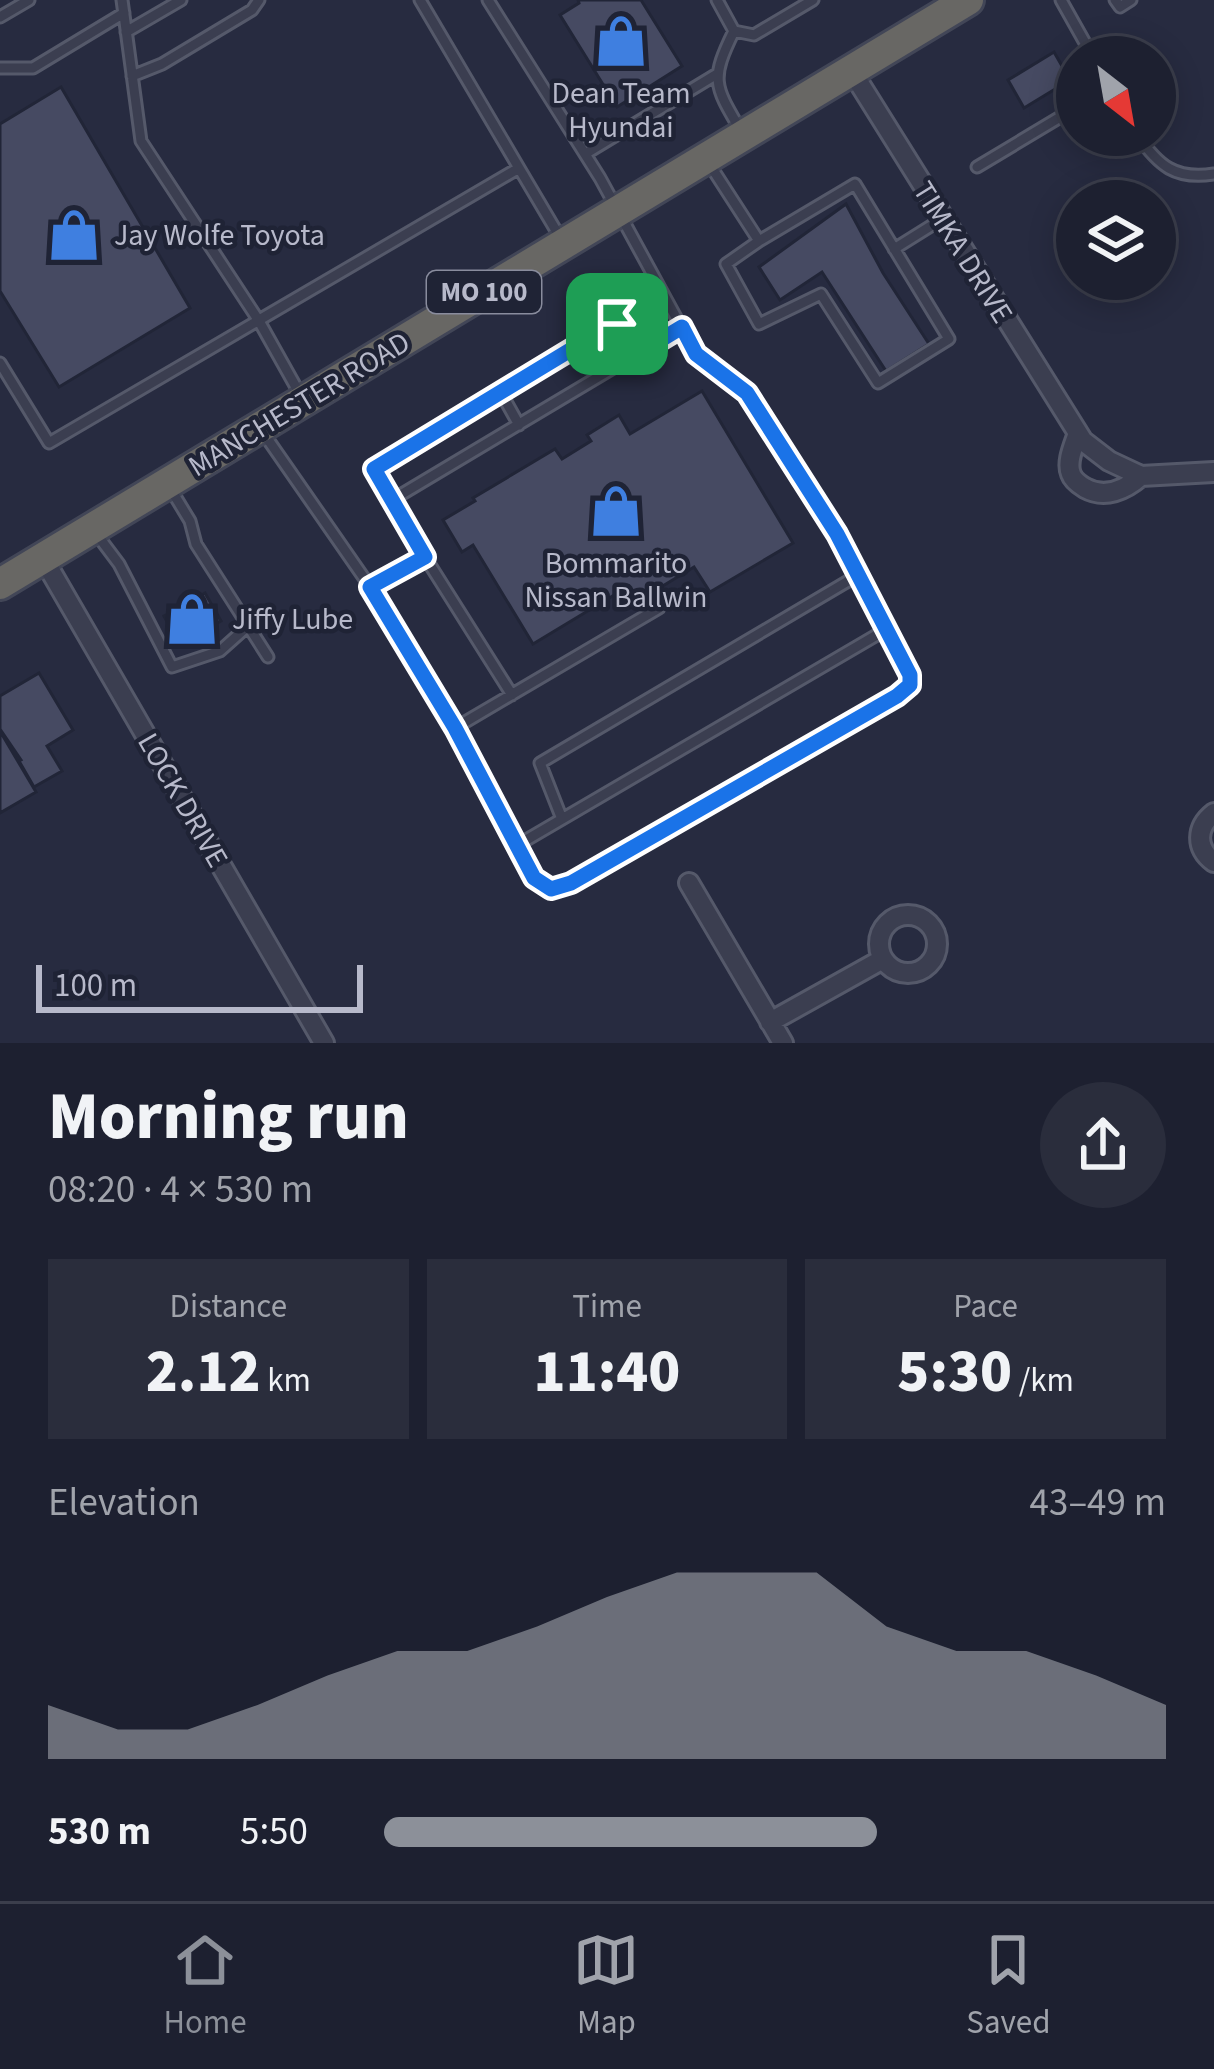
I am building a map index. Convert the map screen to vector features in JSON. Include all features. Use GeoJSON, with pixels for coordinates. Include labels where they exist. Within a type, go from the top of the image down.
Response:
{"type":"FeatureCollection","features":[{"type":"Feature","properties":{"kind":"highway","name":"MANCHESTER ROAD"},"geometry":{"type":"LineString","coordinates":[[0,584],[968,0]]}},
{"type":"Feature","properties":{"kind":"street","name":"TIMKA DRIVE"},"geometry":{"type":"LineString","coordinates":[[851,70],[1083,441],[1109,461],[1141,476],[1214,472]]}},
{"type":"Feature","properties":{"kind":"street","name":"TIMKA DRIVE"},"geometry":{"type":"LineString","coordinates":[[1078,434],[1070,473],[1078,483],[1092,492],[1112,493],[1141,476]]}},
{"type":"Feature","properties":{"kind":"street","name":"LOCK DRIVE"},"geometry":{"type":"LineString","coordinates":[[43,558],[324,1043]]}},
{"type":"Feature","properties":{"kind":"street"},"geometry":{"type":"LineString","coordinates":[[1214,813],[1203,822],[1199,840],[1214,862]]}},
{"type":"Feature","properties":{"kind":"street"},"geometry":{"type":"LineString","coordinates":[[689,883],[783,1043]]}},
{"type":"Feature","properties":{"kind":"street"},"geometry":{"type":"LineString","coordinates":[[770,1022],[883,959]]}},
{"type":"Feature","properties":{"kind":"lane"},"geometry":{"type":"LineString","coordinates":[[0,17],[28,0]]}},
{"type":"Feature","properties":{"kind":"lane"},"geometry":{"type":"LineString","coordinates":[[122,0],[141,141],[259,321],[304,400]]}},
{"type":"Feature","properties":{"kind":"lane"},"geometry":{"type":"LineString","coordinates":[[126,32],[181,0]]}},
{"type":"Feature","properties":{"kind":"lane"},"geometry":{"type":"LineString","coordinates":[[132,76],[216,32],[252,10],[259,0]]}},
{"type":"Feature","properties":{"kind":"lane"},"geometry":{"type":"LineString","coordinates":[[420,0],[564,243]]}},
{"type":"Feature","properties":{"kind":"lane"},"geometry":{"type":"LineString","coordinates":[[259,427],[370,587],[455,728],[534,878],[551,889],[571,883],[910,685],[910,675],[837,534],[747,393],[696,354],[585,154],[488,0]]}},
{"type":"Feature","properties":{"kind":"lane"},"geometry":{"type":"LineString","coordinates":[[717,0],[734,32]]}},
{"type":"Feature","properties":{"kind":"lane"},"geometry":{"type":"LineString","coordinates":[[734,32],[754,35],[813,0]]}},
{"type":"Feature","properties":{"kind":"lane"},"geometry":{"type":"LineString","coordinates":[[1061,0],[1082,36]]}},
{"type":"Feature","properties":{"kind":"lane"},"geometry":{"type":"LineString","coordinates":[[1115,0],[1120,7],[1131,0]]}},
{"type":"Feature","properties":{"kind":"lane"},"geometry":{"type":"LineString","coordinates":[[0,68],[33,68],[124,13]]}},
{"type":"Feature","properties":{"kind":"lane"},"geometry":{"type":"LineString","coordinates":[[585,154],[716,74],[734,32]]}},
{"type":"Feature","properties":{"kind":"lane"},"geometry":{"type":"LineString","coordinates":[[716,74],[724,102],[743,135]]}},
{"type":"Feature","properties":{"kind":"lane"},"geometry":{"type":"LineString","coordinates":[[977,167],[1056,120]]}},
{"type":"Feature","properties":{"kind":"lane"},"geometry":{"type":"LineString","coordinates":[[1151,156],[1186,177],[1214,174]]}},
{"type":"Feature","properties":{"kind":"lane"},"geometry":{"type":"LineString","coordinates":[[706,158],[758,242]]}},
{"type":"Feature","properties":{"kind":"lane"},"geometry":{"type":"LineString","coordinates":[[0,363],[49,443],[519,168]]}},
{"type":"Feature","properties":{"kind":"lane"},"geometry":{"type":"LineString","coordinates":[[855,184],[949,339],[878,383],[821,295],[759,324],[726,264],[758,242],[855,184]]}},
{"type":"Feature","properties":{"kind":"lane"},"geometry":{"type":"LineString","coordinates":[[894,249],[942,219]]}},
{"type":"Feature","properties":{"kind":"lane"},"geometry":{"type":"LineString","coordinates":[[512,695],[374,469],[617,324],[631,327],[644,350]]}},
{"type":"Feature","properties":{"kind":"lane"},"geometry":{"type":"LineString","coordinates":[[392,500],[682,327]]}},
{"type":"Feature","properties":{"kind":"lane"},"geometry":{"type":"LineString","coordinates":[[500,392],[519,425]]}},
{"type":"Feature","properties":{"kind":"lane"},"geometry":{"type":"LineString","coordinates":[[167,483],[190,521],[196,544],[268,656]]}},
{"type":"Feature","properties":{"kind":"lane"},"geometry":{"type":"LineString","coordinates":[[92,528],[119,564],[172,667],[220,652],[248,626]]}},
{"type":"Feature","properties":{"kind":"lane"},"geometry":{"type":"LineString","coordinates":[[370,587],[425,557]]}},
{"type":"Feature","properties":{"kind":"lane"},"geometry":{"type":"LineString","coordinates":[[562,819],[540,763],[860,574]]}},
{"type":"Feature","properties":{"kind":"lane"},"geometry":{"type":"LineString","coordinates":[[455,728],[658,608]]}},
{"type":"Feature","properties":{"kind":"lane"},"geometry":{"type":"LineString","coordinates":[[516,846],[887,629]]}},
{"type":"Feature","properties":{"kind":"building","name":"Dean Team Hyundai"},"geometry":{"type":"Polygon","coordinates":[[[578,0],[641,0],[682,66],[617,107],[560,15],[578,0]]]}},
{"type":"Feature","properties":{"kind":"building"},"geometry":{"type":"Polygon","coordinates":[[[1054,52],[1056,56],[1056,89],[1024,108],[1008,80],[1054,52]]]}},
{"type":"Feature","properties":{"kind":"building","name":"Jay Wolfe Toyota"},"geometry":{"type":"Polygon","coordinates":[[[61,87],[190,308],[59,387],[0,291],[0,124],[61,87]]]}},
{"type":"Feature","properties":{"kind":"building"},"geometry":{"type":"Polygon","coordinates":[[[846,204],[929,344],[886,371],[822,272],[780,300],[759,267],[846,204]]]}},
{"type":"Feature","properties":{"kind":"building","name":"Bommarito Nissan Ballwin"},"geometry":{"type":"Polygon","coordinates":[[[702,391],[793,543],[710,592],[694,567],[638,601],[629,586],[533,644],[473,545],[462,552],[443,520],[555,449],[562,459],[591,441],[587,435],[619,415],[630,434],[702,391]]]}},
{"type":"Feature","properties":{"kind":"building","name":"Jiffy Lube"},"geometry":{"type":"Polygon","coordinates":[[[205,593],[221,621],[179,644],[164,616],[205,593]]]}},
{"type":"Feature","properties":{"kind":"building"},"geometry":{"type":"Polygon","coordinates":[[[39,673],[73,730],[47,746],[62,771],[34,787],[0,729],[0,696],[39,673]]]}},
{"type":"Feature","properties":{"kind":"building"},"geometry":{"type":"Polygon","coordinates":[[[0,731],[36,792],[0,813],[0,731]]]}},
{"type":"Feature","properties":{"kind":"place","name":"Dean Team Hyundai"},"geometry":{"type":"Point","coordinates":[621,41]}},
{"type":"Feature","properties":{"kind":"place","name":"Jay Wolfe Toyota"},"geometry":{"type":"Point","coordinates":[74,235]}},
{"type":"Feature","properties":{"kind":"place","name":"Bommarito Nissan Ballwin"},"geometry":{"type":"Point","coordinates":[616,511]}},
{"type":"Feature","properties":{"kind":"place","name":"Jiffy Lube"},"geometry":{"type":"Point","coordinates":[192,619]}},
{"type":"Feature","properties":{"kind":"route"},"geometry":{"type":"LineString","coordinates":[[617,324],[631,327],[644,350],[682,327],[696,354],[747,393],[860,574],[910,675],[910,685],[571,883],[551,889],[534,878],[455,728],[370,587],[425,557],[374,469],[617,324]]}}]}
